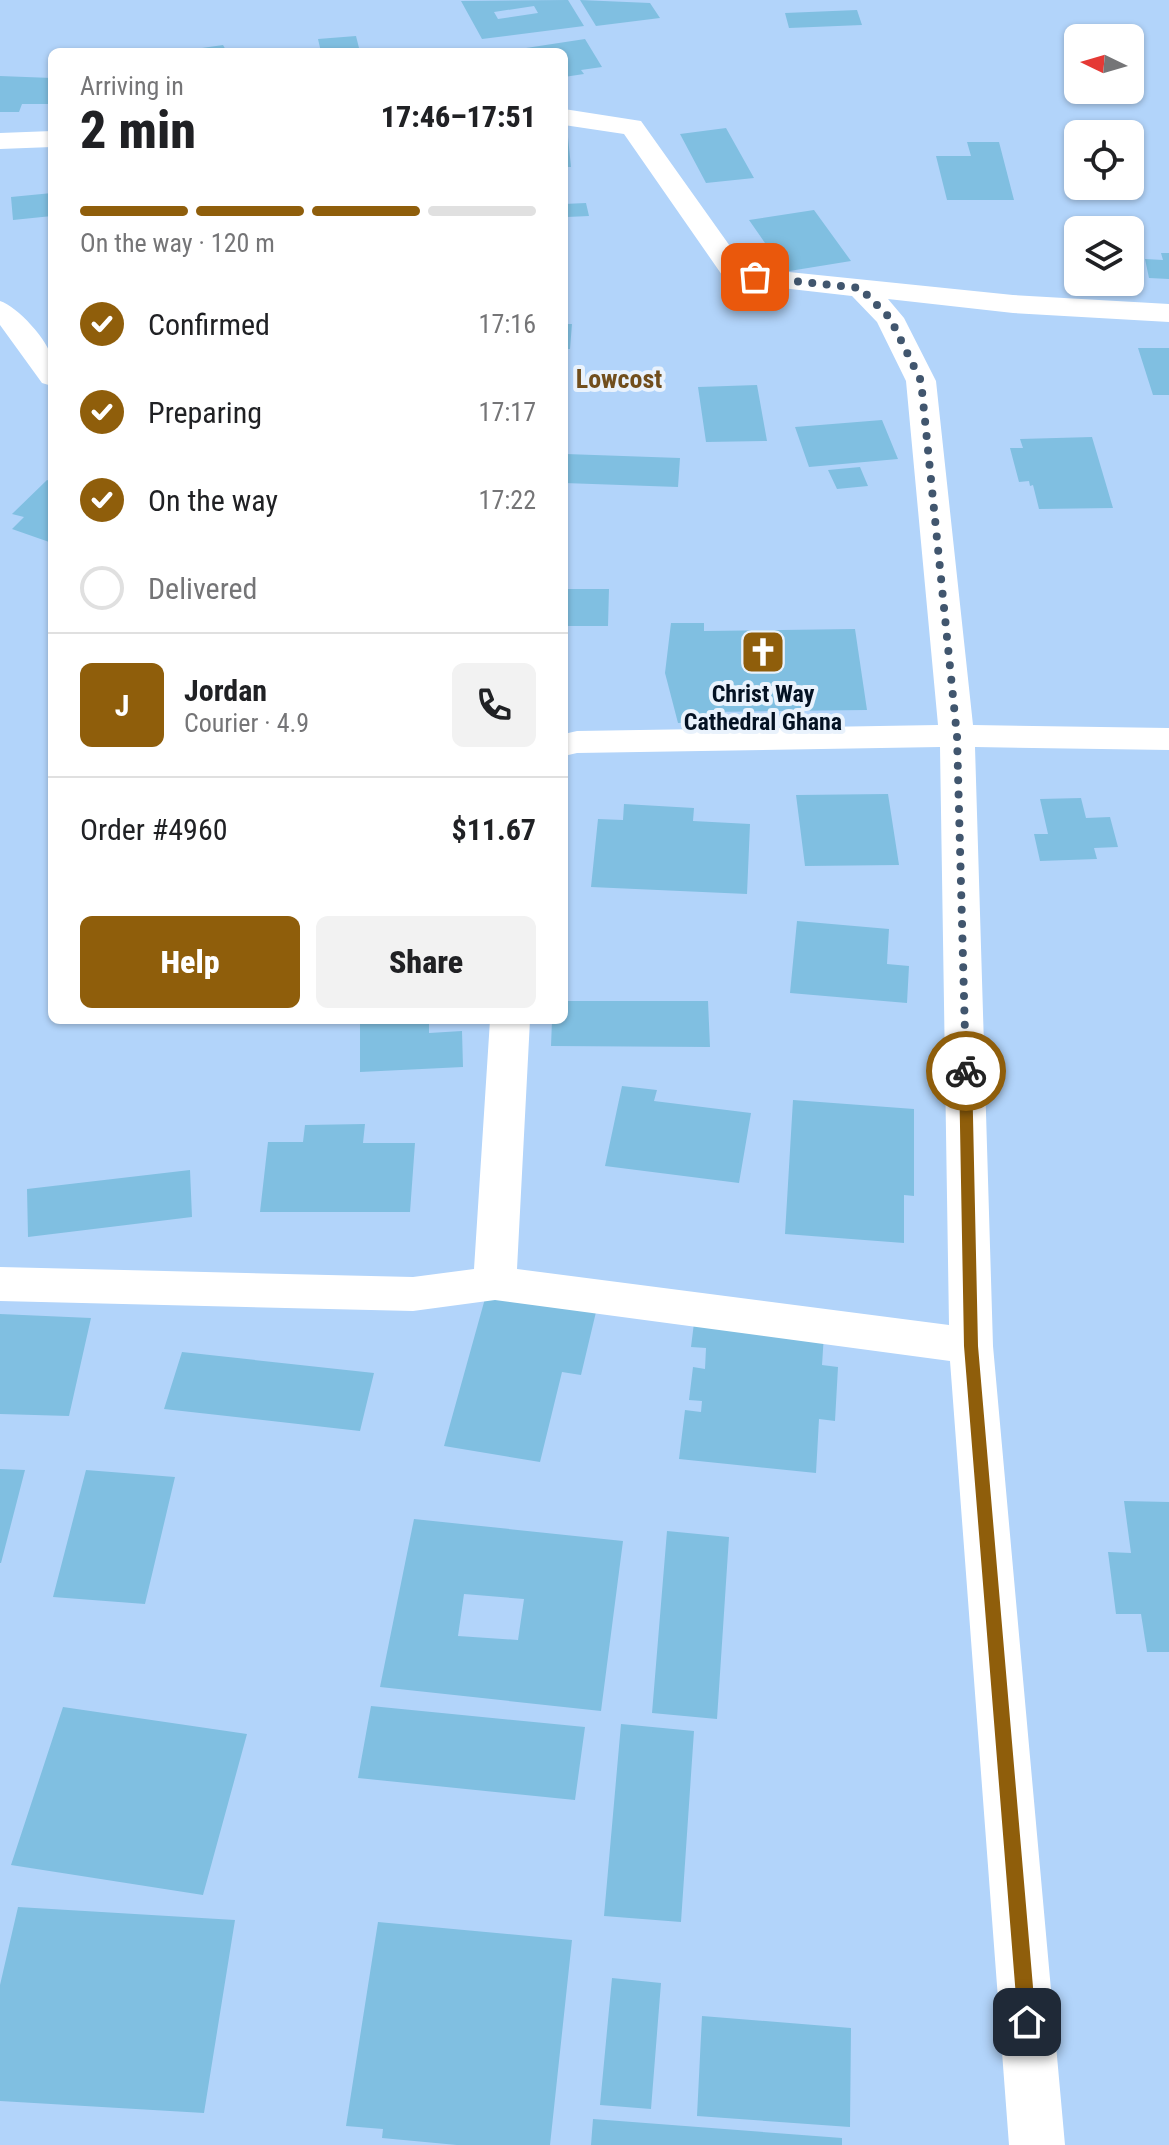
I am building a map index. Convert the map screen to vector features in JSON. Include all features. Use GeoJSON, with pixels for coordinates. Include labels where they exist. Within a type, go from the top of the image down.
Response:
{"type":"FeatureCollection","features":[{"type":"Feature","properties":{"kind":"street"},"geometry":{"type":"LineString","coordinates":[[568,118],[632,127],[732,269],[755,277],[1013,304],[1169,313]]}},
{"type":"Feature","properties":{"kind":"street"},"geometry":{"type":"LineString","coordinates":[[0,141],[48,139]]}},
{"type":"Feature","properties":{"kind":"street"},"geometry":{"type":"LineString","coordinates":[[860,288],[890,318],[921,381],[957,736],[971,1346],[1037,2145]]}},
{"type":"Feature","properties":{"kind":"street"},"geometry":{"type":"LineString","coordinates":[[0,310],[12,320],[48,371]]}},
{"type":"Feature","properties":{"kind":"street"},"geometry":{"type":"LineString","coordinates":[[568,744],[957,736],[1169,739]]}},
{"type":"Feature","properties":{"kind":"street"},"geometry":{"type":"LineString","coordinates":[[495,1283],[510,1024]]}},
{"type":"Feature","properties":{"kind":"street"},"geometry":{"type":"LineString","coordinates":[[0,1284],[413,1294],[495,1283],[971,1346]]}},
{"type":"Feature","properties":{"kind":"building"},"geometry":{"type":"Polygon","coordinates":[[[568,0],[584,26],[482,39],[461,1],[568,0]],[[534,6],[494,12],[498,19],[538,13],[534,6]]]}},
{"type":"Feature","properties":{"kind":"building"},"geometry":{"type":"Polygon","coordinates":[[[580,0],[650,3],[660,18],[596,26],[580,0]]]}},
{"type":"Feature","properties":{"kind":"building"},"geometry":{"type":"Polygon","coordinates":[[[857,10],[862,25],[789,28],[785,13],[857,10]]]}},
{"type":"Feature","properties":{"kind":"building"},"geometry":{"type":"Polygon","coordinates":[[[356,36],[359,48],[320,48],[318,39],[356,36]]]}},
{"type":"Feature","properties":{"kind":"building"},"geometry":{"type":"Polygon","coordinates":[[[585,39],[602,67],[581,70],[584,74],[568,76],[568,48],[525,48],[585,39]]]}},
{"type":"Feature","properties":{"kind":"building"},"geometry":{"type":"Polygon","coordinates":[[[0,76],[48,78],[48,104],[22,104],[19,112],[0,112],[0,76]]]}},
{"type":"Feature","properties":{"kind":"building"},"geometry":{"type":"Polygon","coordinates":[[[726,128],[754,178],[706,183],[680,134],[726,128]]]}},
{"type":"Feature","properties":{"kind":"building"},"geometry":{"type":"Polygon","coordinates":[[[568,137],[571,167],[568,167],[568,137]]]}},
{"type":"Feature","properties":{"kind":"building"},"geometry":{"type":"Polygon","coordinates":[[[967,142],[999,142],[1014,200],[947,200],[936,156],[971,156],[967,142]]]}},
{"type":"Feature","properties":{"kind":"building"},"geometry":{"type":"Polygon","coordinates":[[[48,193],[48,216],[13,220],[11,197],[48,193]]]}},
{"type":"Feature","properties":{"kind":"building"},"geometry":{"type":"Polygon","coordinates":[[[586,203],[589,216],[568,217],[568,204],[586,203]]]}},
{"type":"Feature","properties":{"kind":"building"},"geometry":{"type":"Polygon","coordinates":[[[814,210],[851,261],[771,274],[749,246],[765,243],[749,220],[814,210]]]}},
{"type":"Feature","properties":{"kind":"building"},"geometry":{"type":"Polygon","coordinates":[[[1161,253],[1169,253],[1169,279],[1149,278],[1145,259],[1163,260],[1161,253]]]}},
{"type":"Feature","properties":{"kind":"building"},"geometry":{"type":"Polygon","coordinates":[[[568,324],[572,324],[570,349],[568,324]]]}},
{"type":"Feature","properties":{"kind":"building"},"geometry":{"type":"Polygon","coordinates":[[[1138,348],[1169,348],[1169,395],[1153,395],[1138,348]]]}},
{"type":"Feature","properties":{"kind":"building"},"geometry":{"type":"Polygon","coordinates":[[[757,385],[767,441],[706,442],[698,387],[757,385]]]}},
{"type":"Feature","properties":{"kind":"building"},"geometry":{"type":"Polygon","coordinates":[[[882,420],[898,459],[809,467],[795,427],[882,420]]]}},
{"type":"Feature","properties":{"kind":"building"},"geometry":{"type":"Polygon","coordinates":[[[1092,437],[1113,508],[1039,509],[1033,485],[1030,486],[1029,481],[1019,482],[1010,448],[1023,448],[1020,439],[1092,437]]]}},
{"type":"Feature","properties":{"kind":"building"},"geometry":{"type":"Polygon","coordinates":[[[568,454],[680,458],[678,487],[568,483],[568,454]]]}},
{"type":"Feature","properties":{"kind":"building"},"geometry":{"type":"Polygon","coordinates":[[[860,467],[868,486],[837,489],[828,470],[860,467]]]}},
{"type":"Feature","properties":{"kind":"building"},"geometry":{"type":"Polygon","coordinates":[[[48,480],[48,542],[12,529],[24,517],[12,514],[48,480]]]}},
{"type":"Feature","properties":{"kind":"building"},"geometry":{"type":"Polygon","coordinates":[[[568,589],[609,589],[608,626],[568,626],[568,589]]]}},
{"type":"Feature","properties":{"kind":"building","name":"Christ Way Cathedral Ghana"},"geometry":{"type":"Polygon","coordinates":[[[671,623],[704,623],[704,631],[855,629],[867,710],[712,712],[713,722],[678,723],[665,673],[671,623]]]}},
{"type":"Feature","properties":{"kind":"building"},"geometry":{"type":"Polygon","coordinates":[[[888,794],[899,865],[805,866],[796,795],[888,794]]]}},
{"type":"Feature","properties":{"kind":"building"},"geometry":{"type":"Polygon","coordinates":[[[1081,798],[1086,818],[1110,817],[1118,847],[1094,848],[1097,859],[1040,861],[1034,834],[1048,834],[1040,799],[1081,798]]]}},
{"type":"Feature","properties":{"kind":"building"},"geometry":{"type":"Polygon","coordinates":[[[624,804],[694,808],[693,821],[750,824],[747,894],[591,887],[598,819],[623,820],[624,804]]]}},
{"type":"Feature","properties":{"kind":"building"},"geometry":{"type":"Polygon","coordinates":[[[797,921],[889,929],[887,964],[909,966],[907,1003],[790,993],[797,921]]]}},
{"type":"Feature","properties":{"kind":"building"},"geometry":{"type":"Polygon","coordinates":[[[568,1001],[708,1001],[710,1047],[551,1046],[552,1024],[568,1024],[568,1001]]]}},
{"type":"Feature","properties":{"kind":"building"},"geometry":{"type":"Polygon","coordinates":[[[360,1024],[429,1024],[429,1033],[462,1031],[463,1067],[360,1072],[360,1024]]]}},
{"type":"Feature","properties":{"kind":"building"},"geometry":{"type":"Polygon","coordinates":[[[622,1086],[657,1090],[654,1101],[751,1113],[739,1183],[605,1166],[622,1086]]]}},
{"type":"Feature","properties":{"kind":"building"},"geometry":{"type":"Polygon","coordinates":[[[793,1100],[914,1109],[914,1196],[904,1195],[904,1243],[785,1234],[793,1100]]]}},
{"type":"Feature","properties":{"kind":"building"},"geometry":{"type":"Polygon","coordinates":[[[365,1124],[363,1143],[415,1143],[410,1212],[260,1212],[268,1142],[303,1142],[305,1125],[365,1124]]]}},
{"type":"Feature","properties":{"kind":"building"},"geometry":{"type":"Polygon","coordinates":[[[190,1170],[192,1217],[28,1237],[27,1189],[190,1170]]]}},
{"type":"Feature","properties":{"kind":"building"},"geometry":{"type":"Polygon","coordinates":[[[486,1295],[596,1312],[581,1375],[562,1372],[540,1462],[444,1446],[486,1295]]]}},
{"type":"Feature","properties":{"kind":"building"},"geometry":{"type":"Polygon","coordinates":[[[0,1314],[91,1318],[69,1416],[0,1414],[0,1314]]]}},
{"type":"Feature","properties":{"kind":"building"},"geometry":{"type":"Polygon","coordinates":[[[694,1323],[824,1334],[822,1365],[838,1367],[835,1421],[819,1419],[816,1473],[679,1459],[685,1410],[701,1412],[702,1401],[689,1400],[693,1367],[705,1369],[706,1348],[691,1347],[694,1323]]]}},
{"type":"Feature","properties":{"kind":"building"},"geometry":{"type":"Polygon","coordinates":[[[182,1352],[374,1373],[360,1431],[164,1409],[182,1352]]]}},
{"type":"Feature","properties":{"kind":"building"},"geometry":{"type":"Polygon","coordinates":[[[0,1469],[25,1470],[1,1563],[0,1563],[0,1469]]]}},
{"type":"Feature","properties":{"kind":"building"},"geometry":{"type":"Polygon","coordinates":[[[86,1470],[175,1477],[145,1604],[53,1597],[86,1470]]]}},
{"type":"Feature","properties":{"kind":"building"},"geometry":{"type":"Polygon","coordinates":[[[1124,1501],[1169,1502],[1169,1652],[1147,1652],[1141,1614],[1116,1614],[1108,1552],[1131,1553],[1124,1501]]]}},
{"type":"Feature","properties":{"kind":"building"},"geometry":{"type":"Polygon","coordinates":[[[414,1519],[623,1541],[601,1711],[380,1687],[414,1519]],[[464,1594],[458,1636],[518,1640],[524,1599],[464,1594]]]}},
{"type":"Feature","properties":{"kind":"building"},"geometry":{"type":"Polygon","coordinates":[[[667,1531],[729,1537],[717,1719],[652,1713],[667,1531]]]}},
{"type":"Feature","properties":{"kind":"building"},"geometry":{"type":"Polygon","coordinates":[[[371,1706],[585,1727],[575,1800],[358,1778],[371,1706]]]}},
{"type":"Feature","properties":{"kind":"building"},"geometry":{"type":"Polygon","coordinates":[[[63,1707],[247,1734],[203,1895],[11,1865],[63,1707]]]}},
{"type":"Feature","properties":{"kind":"building"},"geometry":{"type":"Polygon","coordinates":[[[621,1724],[694,1731],[681,1922],[604,1916],[621,1724]]]}},
{"type":"Feature","properties":{"kind":"building"},"geometry":{"type":"Polygon","coordinates":[[[18,1907],[235,1920],[204,2113],[0,2101],[0,1985],[18,1907]]]}},
{"type":"Feature","properties":{"kind":"building"},"geometry":{"type":"Polygon","coordinates":[[[378,1922],[572,1940],[550,2145],[457,2145],[382,2138],[383,2129],[346,2126],[378,1922]]]}},
{"type":"Feature","properties":{"kind":"building"},"geometry":{"type":"Polygon","coordinates":[[[612,1978],[661,1983],[651,2109],[600,2105],[612,1978]]]}},
{"type":"Feature","properties":{"kind":"building"},"geometry":{"type":"Polygon","coordinates":[[[702,2016],[851,2028],[850,2127],[697,2116],[702,2016]]]}},
{"type":"Feature","properties":{"kind":"building"},"geometry":{"type":"Polygon","coordinates":[[[593,2119],[842,2138],[842,2145],[591,2145],[593,2119]]]}},
{"type":"Feature","properties":{"kind":"way so far"},"geometry":{"type":"LineString","coordinates":[[755,277],[860,288],[890,318],[909,350],[921,381],[957,736],[966,1071]]}},
{"type":"Feature","properties":{"kind":"place","name":"Christ Way Cathedral Ghana"},"geometry":{"type":"Point","coordinates":[763,652]}},
{"type":"Feature","properties":{"kind":"district","name":"Lowcost"},"geometry":{"type":"Point","coordinates":[619,379]}},
{"type":"Feature","properties":{"kind":"route"},"geometry":{"type":"LineString","coordinates":[[966,1071],[971,1346],[1027,2022]]}}]}
